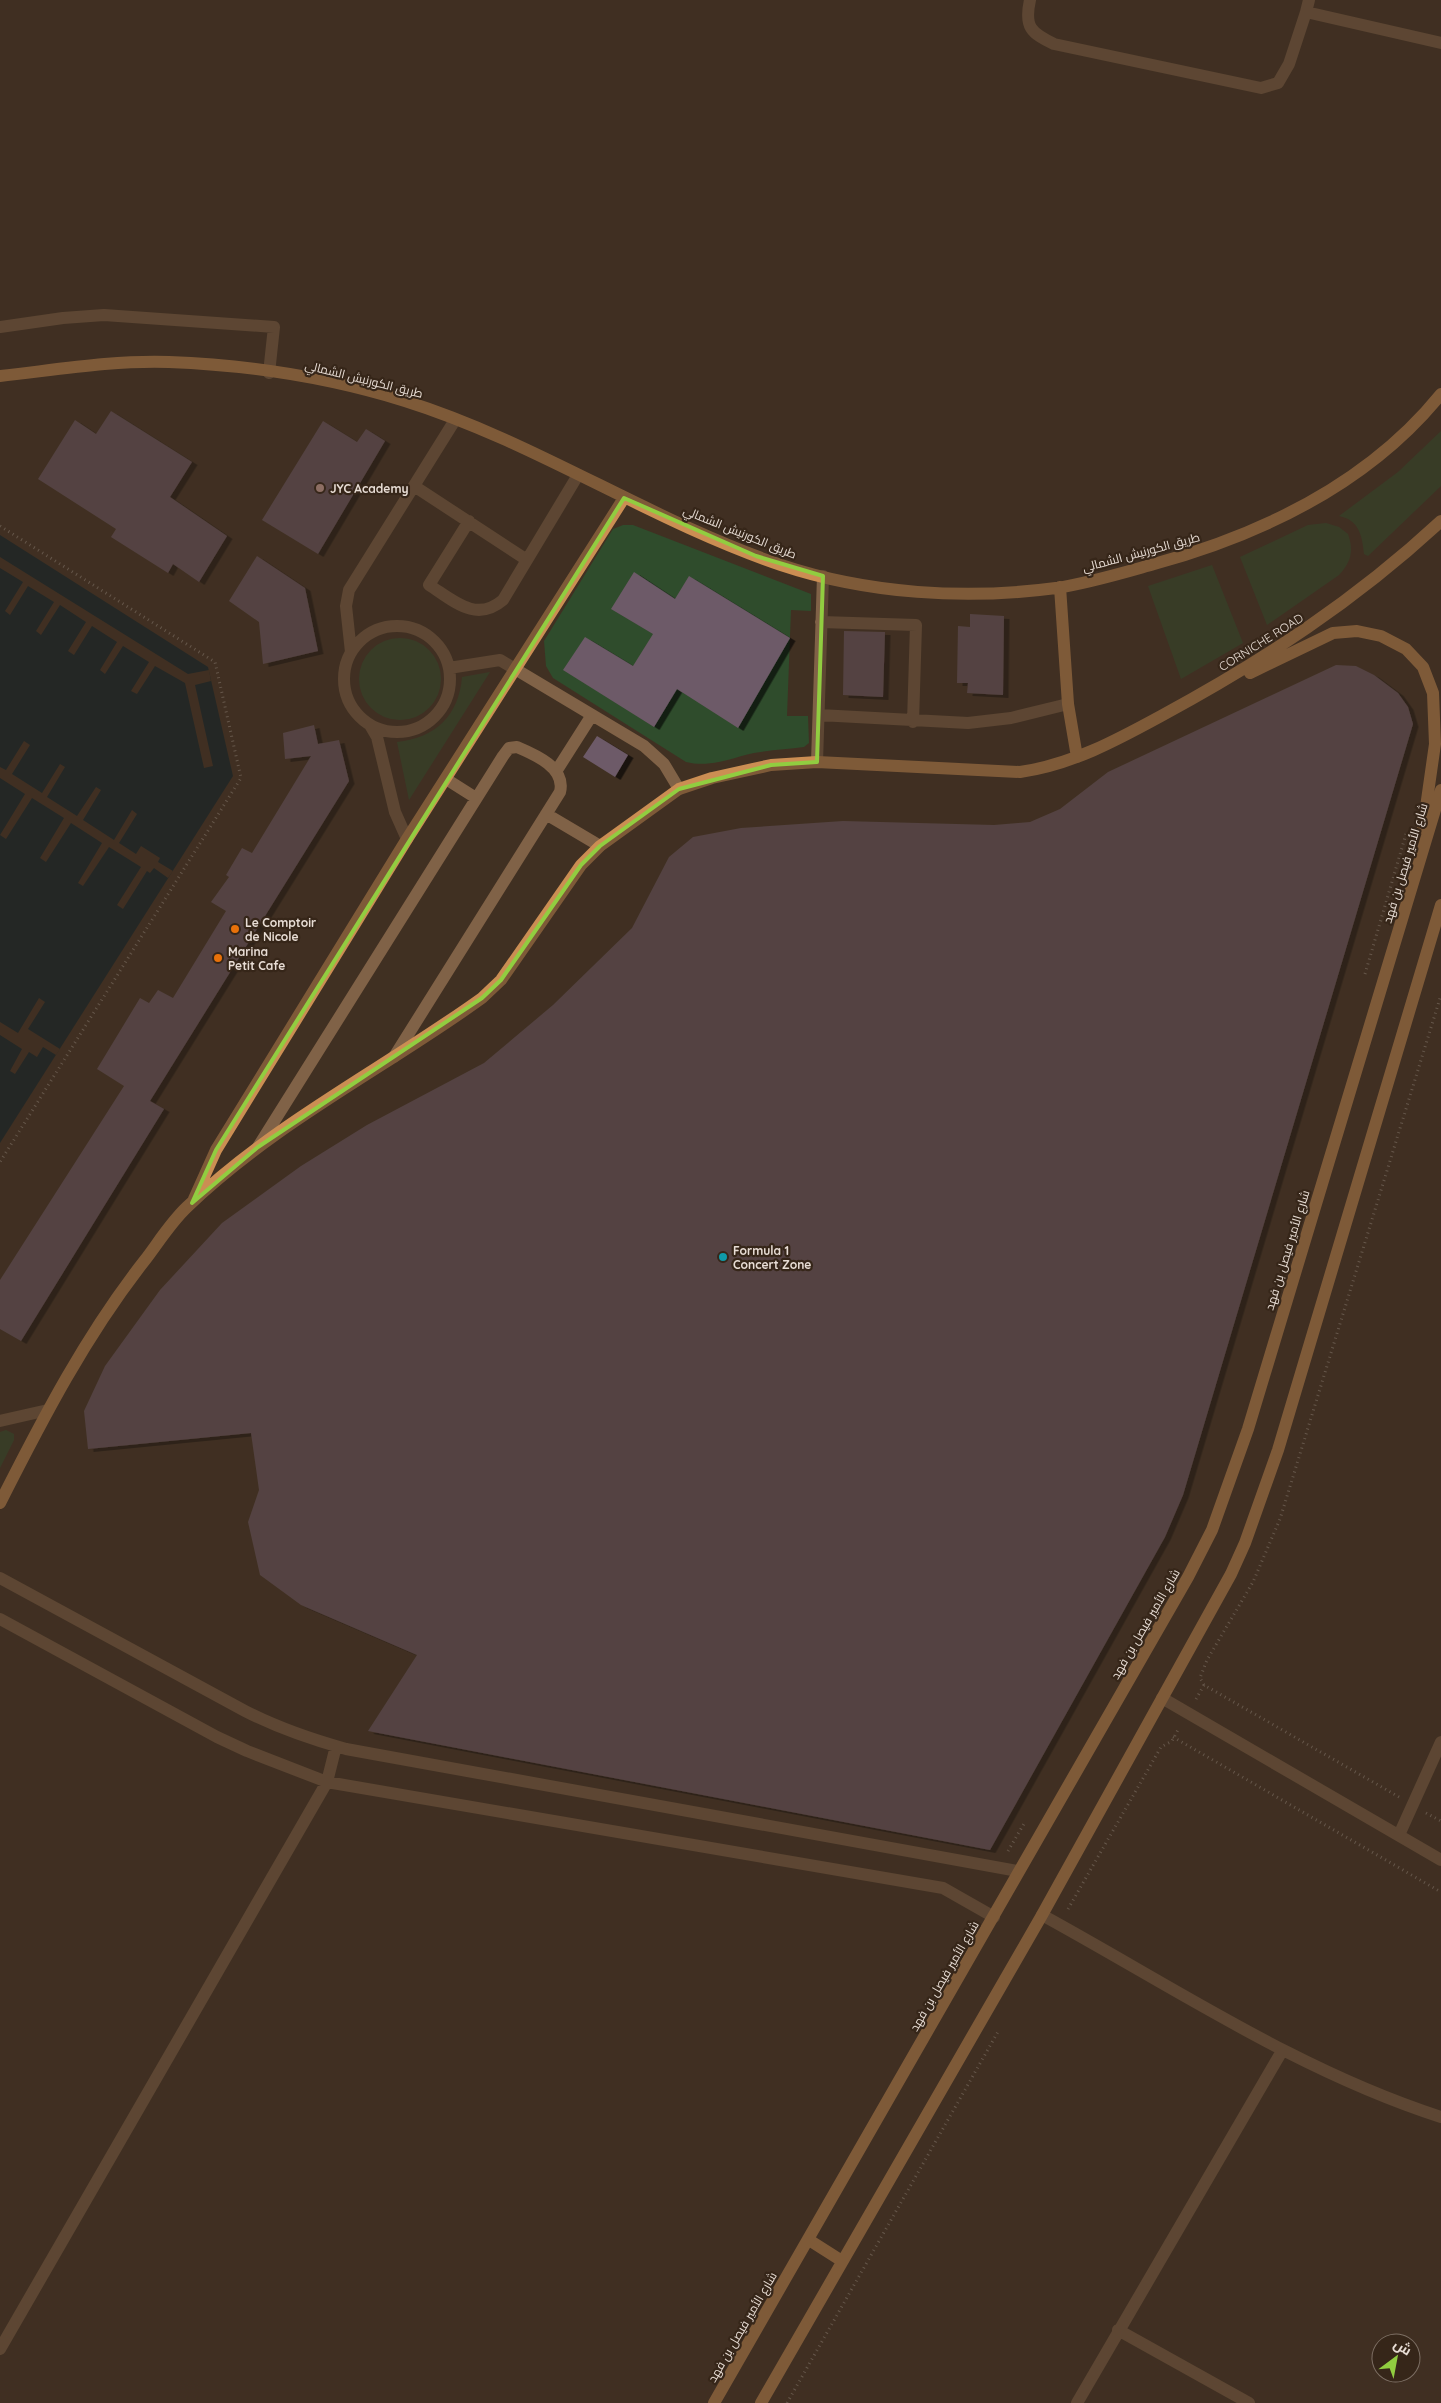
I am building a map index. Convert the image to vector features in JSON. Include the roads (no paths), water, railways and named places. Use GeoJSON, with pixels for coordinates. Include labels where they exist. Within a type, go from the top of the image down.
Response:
{"type":"FeatureCollection","features":[{"type":"Feature","properties":{"kind":"main road","name":"طريق الكورنيش الشمالي"},"geometry":{"type":"LineString","coordinates":[[0,376],[167,362],[269,373],[336,384],[405,401],[491,434],[624,498],[749,553],[785,566],[823,576],[908,591],[961,594],[1007,593],[1060,587],[1186,555],[1217,545],[1283,517],[1378,459],[1441,394]]}},
{"type":"Feature","properties":{"kind":"main road"},"geometry":{"type":"LineString","coordinates":[[0,1503],[48,1410],[89,1338],[122,1290],[192,1203],[216,1150],[408,839],[624,498]]}},
{"type":"Feature","properties":{"kind":"main road","name":"CORNICHE ROAD"},"geometry":{"type":"LineString","coordinates":[[192,1203],[258,1147],[482,998],[501,980],[581,865],[600,846],[679,789],[712,778],[772,765],[817,762],[1020,772],[1077,757],[1118,739],[1212,689],[1316,623],[1372,583],[1441,521]]}},
{"type":"Feature","properties":{"kind":"main road"},"geometry":{"type":"LineString","coordinates":[[1060,587],[1068,704],[1077,757]]}},
{"type":"Feature","properties":{"kind":"main road"},"geometry":{"type":"LineString","coordinates":[[1174,709],[1332,633],[1357,631],[1381,636],[1406,649],[1423,668],[1433,693],[1435,719],[1435,744],[1417,869]]}},
{"type":"Feature","properties":{"kind":"main road","name":"شارع الأمير فيصل بن فهد"},"geometry":{"type":"LineString","coordinates":[[714,2403],[1188,1578],[1212,1530],[1248,1429],[1441,790]]}},
{"type":"Feature","properties":{"kind":"main road"},"geometry":{"type":"LineString","coordinates":[[761,2403],[1042,1915],[1232,1574],[1266,1488],[1441,905]]}},
{"type":"Feature","properties":{"kind":"main road"},"geometry":{"type":"LineString","coordinates":[[809,2240],[842,2261]]}},
{"type":"Feature","properties":{"kind":"street"},"geometry":{"type":"LineString","coordinates":[[1030,0],[1026,17],[1034,34],[1054,44],[1260,88],[1278,83],[1289,64],[1308,6],[1441,43]]}},
{"type":"Feature","properties":{"kind":"street"},"geometry":{"type":"LineString","coordinates":[[0,327],[63,318],[104,315],[274,327],[269,373]]}},
{"type":"Feature","properties":{"kind":"street"},"geometry":{"type":"LineString","coordinates":[[351,652],[346,606],[349,590],[455,420]]}},
{"type":"Feature","properties":{"kind":"street"},"geometry":{"type":"LineString","coordinates":[[469,521],[429,585],[468,610],[493,608],[503,600],[578,475]]}},
{"type":"Feature","properties":{"kind":"street"},"geometry":{"type":"LineString","coordinates":[[414,486],[527,560]]}},
{"type":"Feature","properties":{"kind":"street"},"geometry":{"type":"LineString","coordinates":[[817,762],[823,576]]}},
{"type":"Feature","properties":{"kind":"street"},"geometry":{"type":"LineString","coordinates":[[821,622],[916,624],[913,722]]}},
{"type":"Feature","properties":{"kind":"street"},"geometry":{"type":"LineString","coordinates":[[370,725],[386,731],[403,732],[419,727],[434,718],[445,704],[450,686],[450,668],[442,651],[431,637],[414,628],[396,625],[378,629],[362,638],[351,652],[345,667],[344,684],[348,700],[358,714],[370,725],[377,737],[395,812],[408,839]]}},
{"type":"Feature","properties":{"kind":"street"},"geometry":{"type":"LineString","coordinates":[[450,668],[500,660],[644,746],[664,764],[679,789]]}},
{"type":"Feature","properties":{"kind":"street"},"geometry":{"type":"LineString","coordinates":[[819,715],[913,722],[992,721],[1068,704]]}},
{"type":"Feature","properties":{"kind":"street"},"geometry":{"type":"LineString","coordinates":[[557,770],[592,715]]}},
{"type":"Feature","properties":{"kind":"street"},"geometry":{"type":"LineString","coordinates":[[258,1147],[476,798],[509,748],[517,747],[557,770],[562,784],[560,792],[394,1057]]}},
{"type":"Feature","properties":{"kind":"street"},"geometry":{"type":"LineString","coordinates":[[446,779],[476,798]]}},
{"type":"Feature","properties":{"kind":"street"},"geometry":{"type":"LineString","coordinates":[[546,814],[600,846]]}},
{"type":"Feature","properties":{"kind":"street"},"geometry":{"type":"LineString","coordinates":[[0,1421],[48,1410]]}},
{"type":"Feature","properties":{"kind":"street"},"geometry":{"type":"LineString","coordinates":[[0,1578],[282,1729],[336,1746],[1018,1871]]}},
{"type":"Feature","properties":{"kind":"street"},"geometry":{"type":"LineString","coordinates":[[0,1619],[225,1740],[286,1767],[327,1782],[943,1888],[994,1917]]}},
{"type":"Feature","properties":{"kind":"street"},"geometry":{"type":"LineString","coordinates":[[1162,1698],[1441,1860]]}},
{"type":"Feature","properties":{"kind":"street"},"geometry":{"type":"LineString","coordinates":[[1399,1835],[1441,1742]]}},
{"type":"Feature","properties":{"kind":"street"},"geometry":{"type":"LineString","coordinates":[[0,2349],[327,1782],[336,1746]]}},
{"type":"Feature","properties":{"kind":"street"},"geometry":{"type":"LineString","coordinates":[[1042,1915],[1282,2051],[1399,2104],[1441,2117]]}},
{"type":"Feature","properties":{"kind":"street"},"geometry":{"type":"LineString","coordinates":[[1077,2403],[1282,2051]]}},
{"type":"Feature","properties":{"kind":"street"},"geometry":{"type":"LineString","coordinates":[[1118,2330],[1249,2403]]}},
{"type":"Feature","properties":{"kind":"water"},"geometry":{"type":"Polygon","coordinates":[[[0,535],[208,667],[233,776],[0,1143],[0,535]]]}},
{"type":"Feature","properties":{"kind":"place","name":"JYC Academy"},"geometry":{"type":"Point","coordinates":[320,488]}},
{"type":"Feature","properties":{"kind":"place","name":"Le Comptoir de Nicole"},"geometry":{"type":"Point","coordinates":[235,929]}},
{"type":"Feature","properties":{"kind":"place","name":"Marina Petit Cafe"},"geometry":{"type":"Point","coordinates":[218,958]}},
{"type":"Feature","properties":{"kind":"place","name":"Formula 1 Concert Zone"},"geometry":{"type":"Point","coordinates":[723,1257]}}]}
